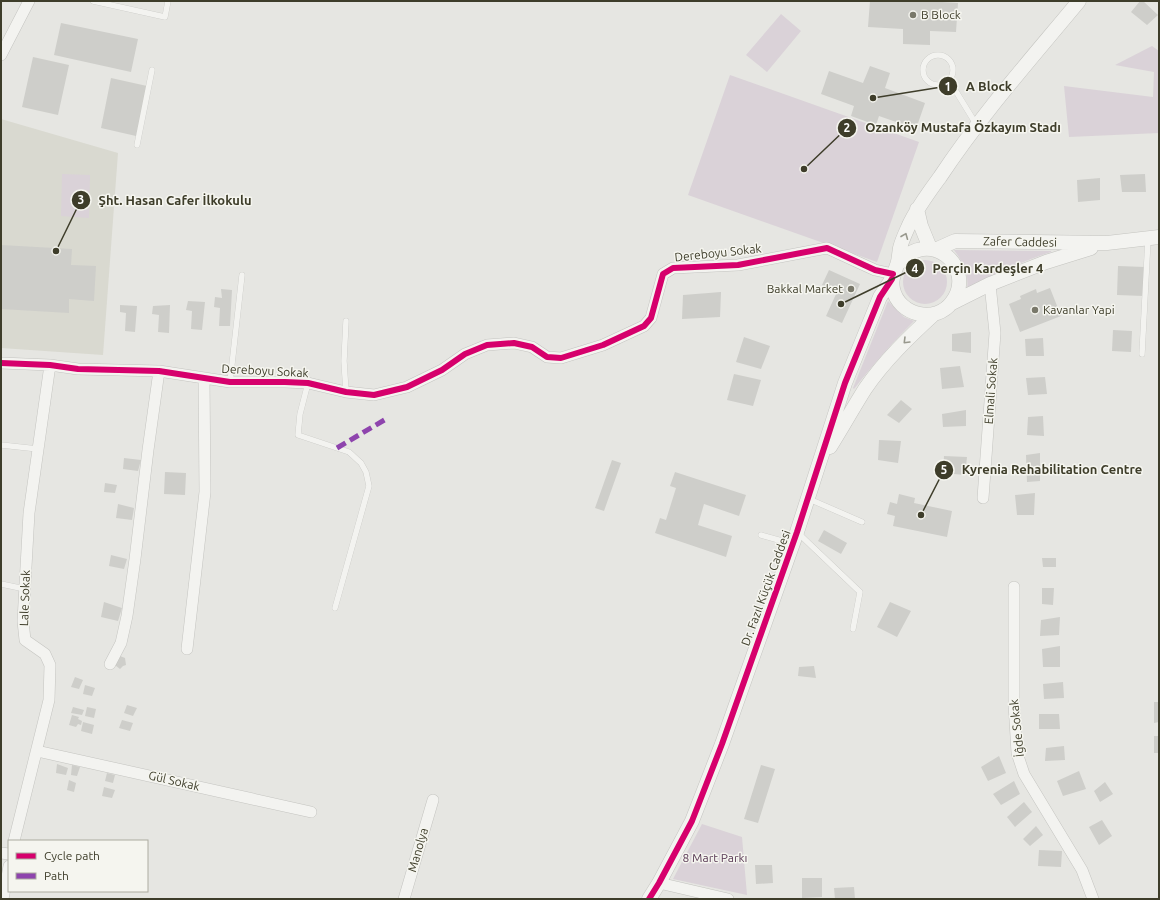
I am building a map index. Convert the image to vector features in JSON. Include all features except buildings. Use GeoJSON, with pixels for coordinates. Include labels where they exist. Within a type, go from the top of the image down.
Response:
{"type":"FeatureCollection","features":[{"type":"Feature","properties":{"kind":"street"},"geometry":{"type":"LineString","coordinates":[[1,55],[29,1]]}},
{"type":"Feature","properties":{"kind":"street","name":"Dr. Fazıl Küçük Caddesi"},"geometry":{"type":"LineString","coordinates":[[649,899],[660,883],[692,821],[719,751],[795,538],[846,383],[880,297],[894,273],[900,247],[917,209],[951,159],[977,125],[1079,1]]}},
{"type":"Feature","properties":{"kind":"street"},"geometry":{"type":"LineString","coordinates":[[917,209],[921,226],[932,249]]}},
{"type":"Feature","properties":{"kind":"street","name":"Zafer Caddesi"},"geometry":{"type":"LineString","coordinates":[[932,249],[954,242],[1107,243],[1153,238]]}},
{"type":"Feature","properties":{"kind":"street","name":"Zafer Caddesi"},"geometry":{"type":"LineString","coordinates":[[952,303],[990,284],[1046,262],[1107,243]]}},
{"type":"Feature","properties":{"kind":"street","name":"Dereboyu Sokak"},"geometry":{"type":"LineString","coordinates":[[1,363],[78,369],[160,371],[230,382],[308,383],[346,392],[374,395],[408,388],[442,370],[465,354],[487,345],[514,343],[532,347],[547,357],[561,358],[603,345],[644,326],[651,318],[663,274],[672,268],[738,265],[827,248],[875,270],[894,273]]}},
{"type":"Feature","properties":{"kind":"street"},"geometry":{"type":"LineString","coordinates":[[920,249],[932,249],[945,254],[953,262],[958,272],[959,283],[957,294],[952,303],[944,310],[934,314],[924,315],[913,313],[904,308],[897,300],[893,290],[894,273],[903,257],[920,249]]}},
{"type":"Feature","properties":{"kind":"street","name":"Elmali Sokak"},"geometry":{"type":"LineString","coordinates":[[983,498],[996,333],[990,284]]}},
{"type":"Feature","properties":{"kind":"street","name":"Dr. Fazıl Küçük Caddesi"},"geometry":{"type":"LineString","coordinates":[[822,458],[865,389],[882,367],[905,341],[934,314]]}},
{"type":"Feature","properties":{"kind":"street","name":"Lale Sokak"},"geometry":{"type":"LineString","coordinates":[[14,840],[49,700],[50,665],[45,654],[25,640],[23,621],[29,513],[50,366]]}},
{"type":"Feature","properties":{"kind":"street"},"geometry":{"type":"LineString","coordinates":[[110,664],[121,643],[127,616],[148,450],[160,371]]}},
{"type":"Feature","properties":{"kind":"street"},"geometry":{"type":"LineString","coordinates":[[187,649],[205,492],[204,378]]}},
{"type":"Feature","properties":{"kind":"street","name":"İĝde Sokak"},"geometry":{"type":"LineString","coordinates":[[1014,587],[1014,704],[1017,753],[1024,774],[1082,870],[1093,899]]}},
{"type":"Feature","properties":{"kind":"street","name":"Gül Sokak"},"geometry":{"type":"LineString","coordinates":[[37,751],[311,812]]}},
{"type":"Feature","properties":{"kind":"street","name":"Manolya"},"geometry":{"type":"LineString","coordinates":[[404,899],[433,800]]}},
{"type":"Feature","properties":{"kind":"street"},"geometry":{"type":"LineString","coordinates":[[3,899],[8,872]]}},
{"type":"Feature","properties":{"kind":"street"},"geometry":{"type":"LineString","coordinates":[[660,883],[728,899]]}},
{"type":"Feature","properties":{"kind":"lane"},"geometry":{"type":"LineString","coordinates":[[93,1],[165,17],[168,1]]}},
{"type":"Feature","properties":{"kind":"lane"},"geometry":{"type":"LineString","coordinates":[[938,55],[946,57],[951,64],[952,72],[949,80],[942,85],[934,85],[926,80],[923,72],[924,64],[929,58],[938,55]]}},
{"type":"Feature","properties":{"kind":"lane"},"geometry":{"type":"LineString","coordinates":[[137,145],[152,70]]}},
{"type":"Feature","properties":{"kind":"lane"},"geometry":{"type":"LineString","coordinates":[[949,80],[977,125]]}},
{"type":"Feature","properties":{"kind":"lane"},"geometry":{"type":"LineString","coordinates":[[1142,354],[1153,238]]}},
{"type":"Feature","properties":{"kind":"lane"},"geometry":{"type":"LineString","coordinates":[[230,382],[242,275]]}},
{"type":"Feature","properties":{"kind":"lane"},"geometry":{"type":"LineString","coordinates":[[346,321],[344,361],[346,392]]}},
{"type":"Feature","properties":{"kind":"lane"},"geometry":{"type":"LineString","coordinates":[[308,383],[300,414],[298,435],[349,452],[360,463],[366,472],[369,486],[335,608]]}},
{"type":"Feature","properties":{"kind":"lane"},"geometry":{"type":"LineString","coordinates":[[1,445],[38,449]]}},
{"type":"Feature","properties":{"kind":"lane"},"geometry":{"type":"LineString","coordinates":[[808,499],[862,522]]}},
{"type":"Feature","properties":{"kind":"lane"},"geometry":{"type":"LineString","coordinates":[[761,534],[795,538],[860,592],[853,629]]}},
{"type":"Feature","properties":{"kind":"lane"},"geometry":{"type":"LineString","coordinates":[[1,584],[25,589]]}},
{"type":"Feature","properties":{"kind":"shaded area"},"geometry":{"type":"Polygon","coordinates":[[[1,119],[118,153],[103,355],[1,348],[1,119]]]}},
{"type":"Feature","properties":{"kind":"green space"},"geometry":{"type":"Polygon","coordinates":[[[781,14],[801,31],[767,72],[746,55],[781,14]]]}},
{"type":"Feature","properties":{"kind":"green space"},"geometry":{"type":"Polygon","coordinates":[[[1152,46],[1159,51],[1159,133],[1069,137],[1064,86],[1153,97],[1154,72],[1115,65],[1152,46]]]}},
{"type":"Feature","properties":{"kind":"green space"},"geometry":{"type":"Polygon","coordinates":[[[730,75],[919,142],[877,262],[688,195],[730,75]]]}},
{"type":"Feature","properties":{"kind":"green space"},"geometry":{"type":"Polygon","coordinates":[[[62,174],[90,175],[89,218],[61,216],[62,174]]]}},
{"type":"Feature","properties":{"kind":"green space"},"geometry":{"type":"Polygon","coordinates":[[[954,250],[1051,252],[1008,268],[967,289],[965,268],[954,250]]]}},
{"type":"Feature","properties":{"kind":"green space"},"geometry":{"type":"Polygon","coordinates":[[[921,260],[929,260],[941,266],[947,278],[947,286],[941,298],[929,304],[921,304],[909,298],[903,286],[903,278],[909,266],[921,260]]]}},
{"type":"Feature","properties":{"kind":"green space"},"geometry":{"type":"Polygon","coordinates":[[[888,301],[904,317],[914,321],[883,354],[854,389],[853,388],[888,301]]]}},
{"type":"Feature","properties":{"kind":"green space","name":"8 Mart Parkı"},"geometry":{"type":"Polygon","coordinates":[[[702,824],[742,837],[747,895],[673,879],[702,824]]]}},
{"type":"Feature","properties":{"kind":"marked path"},"geometry":{"type":"LineString","coordinates":[[337,448],[386,419]]}},
{"type":"Feature","properties":{"kind":"cycle path"},"geometry":{"type":"LineString","coordinates":[[1,363],[50,365],[78,369],[159,371],[230,382],[308,383],[346,392],[374,395],[407,387],[442,370],[465,354],[487,345],[514,343],[532,347],[547,357],[561,358],[603,345],[644,326],[651,318],[663,274],[673,268],[738,265],[827,248],[875,270],[893,274]]}},
{"type":"Feature","properties":{"kind":"cycle path"},"geometry":{"type":"LineString","coordinates":[[649,899],[692,821],[722,744],[797,532],[845,383],[880,297],[892,279]]}},
{"type":"Feature","properties":{"kind":"place","name":"B Block"},"geometry":{"type":"Point","coordinates":[913,15]}},
{"type":"Feature","properties":{"kind":"place","name":"A Block"},"geometry":{"type":"Point","coordinates":[873,98]}},
{"type":"Feature","properties":{"kind":"place","name":"Ozanköy Mustafa Özkayım Stadı"},"geometry":{"type":"Point","coordinates":[804,169]}},
{"type":"Feature","properties":{"kind":"place","name":"Şht. Hasan Cafer İlkokulu"},"geometry":{"type":"Point","coordinates":[56,251]}},
{"type":"Feature","properties":{"kind":"place","name":"Bakkal Market"},"geometry":{"type":"Point","coordinates":[851,289]}},
{"type":"Feature","properties":{"kind":"place","name":"Perçin Kardeşler 4"},"geometry":{"type":"Point","coordinates":[841,304]}},
{"type":"Feature","properties":{"kind":"place","name":"Kavanlar Yapi"},"geometry":{"type":"Point","coordinates":[1035,310]}},
{"type":"Feature","properties":{"kind":"place","name":"Kyrenia Rehabilitation Centre"},"geometry":{"type":"Point","coordinates":[921,515]}}]}
